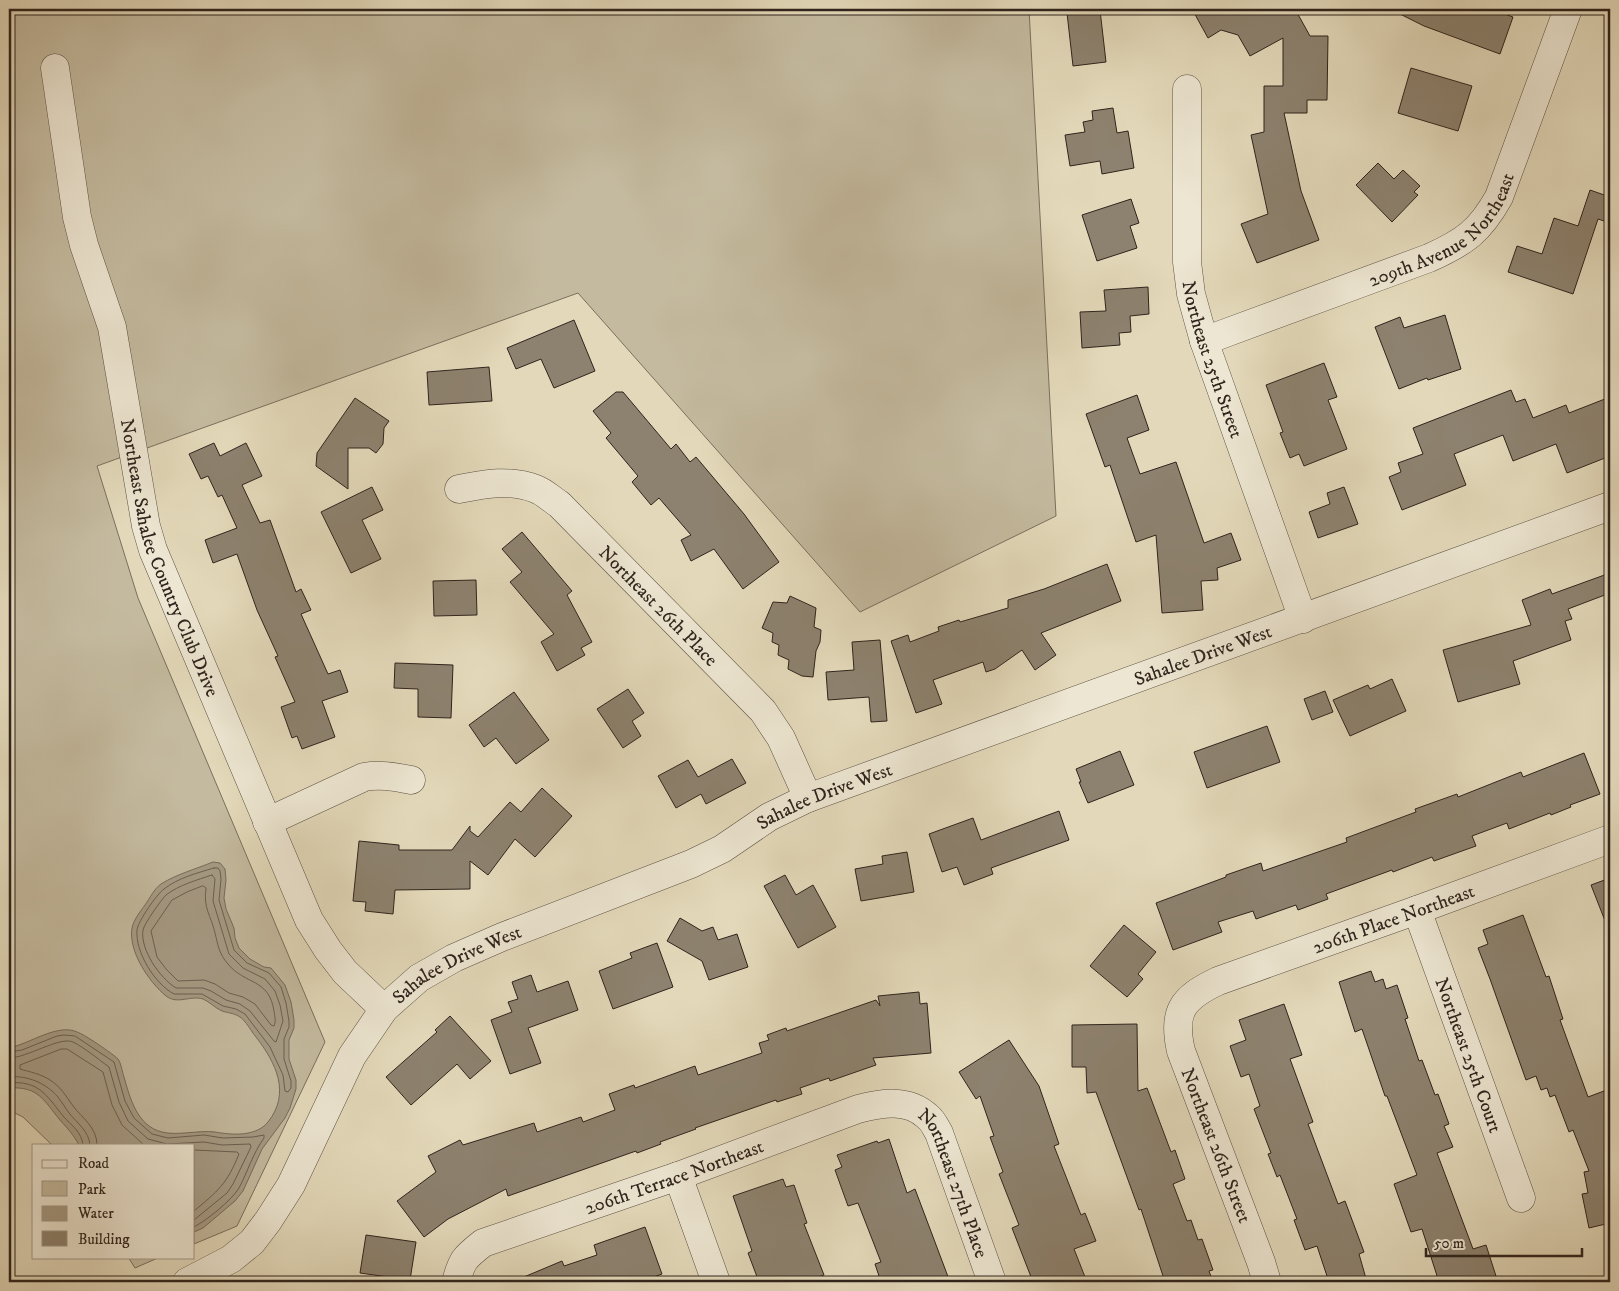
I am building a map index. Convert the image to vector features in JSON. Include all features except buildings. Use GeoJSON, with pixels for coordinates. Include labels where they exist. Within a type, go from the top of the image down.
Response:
{"type":"FeatureCollection","features":[{"type":"Feature","properties":{"kind":"street","name":"209th Avenue Northeast"},"geometry":{"type":"LineString","coordinates":[[1204,341],[1430,258],[1450,249],[1468,237],[1487,219],[1500,197],[1568,9]]}},
{"type":"Feature","properties":{"kind":"street","name":"Northeast Sahalee Country Club Drive"},"geometry":{"type":"LineString","coordinates":[[56,68],[76,217],[112,327],[146,526],[153,550],[313,928],[345,972],[384,1009]]}},
{"type":"Feature","properties":{"kind":"street","name":"Northeast 25th Street"},"geometry":{"type":"LineString","coordinates":[[1187,89],[1187,262],[1191,294],[1204,341],[1303,618]]}},
{"type":"Feature","properties":{"kind":"street","name":"Northeast 26th Place"},"geometry":{"type":"LineString","coordinates":[[459,489],[492,483],[515,483],[537,490],[559,504],[762,711],[780,738],[808,798]]}},
{"type":"Feature","properties":{"kind":"street","name":"Sahalee Drive West"},"geometry":{"type":"LineString","coordinates":[[187,1282],[231,1259],[252,1242],[291,1185],[352,1056],[384,1009],[419,978],[454,958],[502,937],[691,864],[722,849],[769,817],[808,798],[1610,506]]}},
{"type":"Feature","properties":{"kind":"street"},"geometry":{"type":"LineString","coordinates":[[268,822],[364,777],[389,776],[411,780]]}},
{"type":"Feature","properties":{"kind":"street","name":"206th Place Northeast"},"geometry":{"type":"LineString","coordinates":[[1183,1006],[1204,987],[1218,981],[1610,839]]}},
{"type":"Feature","properties":{"kind":"street","name":"Northeast 25th Court"},"geometry":{"type":"LineString","coordinates":[[1417,910],[1521,1198]]}},
{"type":"Feature","properties":{"kind":"street","name":"Northeast 26th Street"},"geometry":{"type":"LineString","coordinates":[[1183,1006],[1178,1019],[1177,1033],[1181,1051],[1258,1253],[1267,1282]]}},
{"type":"Feature","properties":{"kind":"street","name":"206th Terrace Northeast"},"geometry":{"type":"LineString","coordinates":[[458,1275],[466,1256],[483,1244],[678,1176],[858,1109],[879,1104],[898,1103]]}},
{"type":"Feature","properties":{"kind":"street","name":"Northeast 27th Place"},"geometry":{"type":"LineString","coordinates":[[898,1103],[913,1107],[929,1117],[939,1133],[992,1282]]}},
{"type":"Feature","properties":{"kind":"street"},"geometry":{"type":"LineString","coordinates":[[678,1176],[716,1282]]}},
{"type":"Feature","properties":{"kind":"green space"},"geometry":{"type":"Polygon","coordinates":[[[9,9],[1029,9],[1056,516],[860,612],[578,293],[97,466],[138,598],[325,1042],[237,1226],[195,1244],[195,1144],[51,1144],[23,1117],[9,1110],[9,9]]]}},
{"type":"Feature","properties":{"kind":"green space"},"geometry":{"type":"Polygon","coordinates":[[[129,1258],[158,1258],[135,1268],[129,1258]]]}},
{"type":"Feature","properties":{"kind":"water"},"geometry":{"type":"Polygon","coordinates":[[[213,862],[220,863],[225,869],[224,898],[226,909],[234,928],[239,948],[250,959],[264,967],[271,968],[285,985],[291,1002],[294,1020],[294,1028],[289,1040],[289,1059],[296,1080],[296,1089],[290,1108],[285,1118],[262,1149],[243,1191],[235,1201],[203,1228],[195,1232],[195,1144],[78,1144],[40,1096],[27,1089],[9,1088],[9,1048],[52,1032],[69,1030],[86,1036],[118,1059],[136,1110],[146,1124],[153,1129],[168,1133],[208,1132],[243,1134],[257,1130],[268,1122],[279,1100],[278,1078],[270,1057],[248,1026],[240,1017],[222,1011],[203,999],[175,1000],[166,996],[153,983],[141,965],[133,946],[132,928],[137,916],[156,888],[173,877],[213,862]]]}}]}
